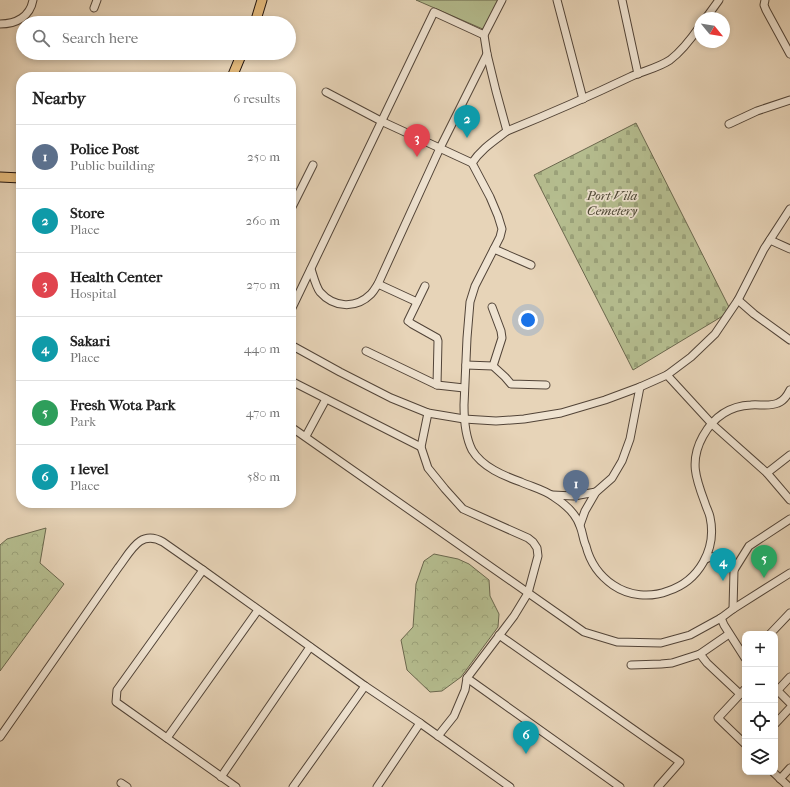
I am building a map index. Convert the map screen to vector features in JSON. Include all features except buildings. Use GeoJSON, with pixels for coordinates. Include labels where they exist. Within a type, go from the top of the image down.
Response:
{"type":"FeatureCollection","features":[{"type":"Feature","properties":{"kind":"main road"},"geometry":{"type":"LineString","coordinates":[[257,16],[262,0]]}},
{"type":"Feature","properties":{"kind":"main road"},"geometry":{"type":"LineString","coordinates":[[234,72],[239,60]]}},
{"type":"Feature","properties":{"kind":"main road"},"geometry":{"type":"LineString","coordinates":[[0,178],[16,178]]}},
{"type":"Feature","properties":{"kind":"street"},"geometry":{"type":"LineString","coordinates":[[23,16],[30,10],[33,0]]}},
{"type":"Feature","properties":{"kind":"street"},"geometry":{"type":"LineString","coordinates":[[94,8],[96,0]]}},
{"type":"Feature","properties":{"kind":"street"},"geometry":{"type":"LineString","coordinates":[[502,0],[484,36],[496,92],[507,131]]}},
{"type":"Feature","properties":{"kind":"street"},"geometry":{"type":"LineString","coordinates":[[557,0],[583,99]]}},
{"type":"Feature","properties":{"kind":"street"},"geometry":{"type":"LineString","coordinates":[[622,0],[638,74]]}},
{"type":"Feature","properties":{"kind":"street"},"geometry":{"type":"LineString","coordinates":[[711,12],[720,0]]}},
{"type":"Feature","properties":{"kind":"street"},"geometry":{"type":"LineString","coordinates":[[765,0],[764,4],[766,10],[790,54]]}},
{"type":"Feature","properties":{"kind":"street"},"geometry":{"type":"LineString","coordinates":[[296,300],[434,12],[484,36]]}},
{"type":"Feature","properties":{"kind":"street"},"geometry":{"type":"LineString","coordinates":[[0,24],[8,24],[16,21]]}},
{"type":"Feature","properties":{"kind":"street"},"geometry":{"type":"LineString","coordinates":[[472,163],[476,156],[507,131],[638,74],[660,66],[679,53],[694,34]]}},
{"type":"Feature","properties":{"kind":"street"},"geometry":{"type":"LineString","coordinates":[[311,269],[319,291],[335,303],[346,305],[355,304],[364,300],[372,293],[378,284],[440,148],[487,54]]}},
{"type":"Feature","properties":{"kind":"street"},"geometry":{"type":"LineString","coordinates":[[326,92],[381,121],[472,163],[490,197],[501,223],[501,233],[475,286],[468,308],[464,419],[472,450],[487,466],[499,473],[552,495],[559,500],[571,512],[580,525],[588,552],[596,569],[606,580],[619,589],[633,594],[649,595],[669,591],[679,587],[694,575],[706,559],[711,556],[716,556],[726,560],[734,570]]}},
{"type":"Feature","properties":{"kind":"street"},"geometry":{"type":"LineString","coordinates":[[729,124],[757,111],[790,100]]}},
{"type":"Feature","properties":{"kind":"street"},"geometry":{"type":"LineString","coordinates":[[296,199],[313,165]]}},
{"type":"Feature","properties":{"kind":"street"},"geometry":{"type":"LineString","coordinates":[[296,348],[391,398],[428,413],[464,419],[510,420],[561,413],[606,400],[667,376],[691,357],[715,334],[738,300],[764,249],[790,209]]}},
{"type":"Feature","properties":{"kind":"street"},"geometry":{"type":"LineString","coordinates":[[770,240],[790,249]]}},
{"type":"Feature","properties":{"kind":"street"},"geometry":{"type":"LineString","coordinates":[[494,249],[531,265]]}},
{"type":"Feature","properties":{"kind":"street"},"geometry":{"type":"LineString","coordinates":[[378,284],[417,302]]}},
{"type":"Feature","properties":{"kind":"street"},"geometry":{"type":"LineString","coordinates":[[425,286],[408,321],[437,338],[437,385]]}},
{"type":"Feature","properties":{"kind":"street"},"geometry":{"type":"LineString","coordinates":[[738,300],[754,314],[790,340]]}},
{"type":"Feature","properties":{"kind":"street"},"geometry":{"type":"LineString","coordinates":[[492,307],[502,338],[492,366]]}},
{"type":"Feature","properties":{"kind":"street"},"geometry":{"type":"LineString","coordinates":[[366,350],[437,385],[464,388]]}},
{"type":"Feature","properties":{"kind":"street"},"geometry":{"type":"LineString","coordinates":[[466,365],[492,366],[511,384],[546,385]]}},
{"type":"Feature","properties":{"kind":"street"},"geometry":{"type":"LineString","coordinates":[[667,376],[712,424],[767,473],[790,500]]}},
{"type":"Feature","properties":{"kind":"street"},"geometry":{"type":"LineString","coordinates":[[296,384],[420,446]]}},
{"type":"Feature","properties":{"kind":"street"},"geometry":{"type":"LineString","coordinates":[[580,525],[585,511],[596,492],[612,478],[622,461],[630,439],[640,387]]}},
{"type":"Feature","properties":{"kind":"street"},"geometry":{"type":"LineString","coordinates":[[706,559],[711,535],[710,516],[697,484],[695,467],[698,445],[706,431],[722,414],[736,407],[779,403],[790,390]]}},
{"type":"Feature","properties":{"kind":"street"},"geometry":{"type":"LineString","coordinates":[[306,436],[326,399]]}},
{"type":"Feature","properties":{"kind":"street"},"geometry":{"type":"LineString","coordinates":[[428,413],[420,446],[428,468],[444,489],[463,509],[528,538],[537,548],[538,556],[528,593],[514,616],[467,678],[466,690],[454,716],[438,736]]}},
{"type":"Feature","properties":{"kind":"street"},"geometry":{"type":"LineString","coordinates":[[296,430],[584,632],[617,642],[661,643],[690,635],[721,618],[790,573]]}},
{"type":"Feature","properties":{"kind":"street"},"geometry":{"type":"LineString","coordinates":[[767,473],[790,455]]}},
{"type":"Feature","properties":{"kind":"street"},"geometry":{"type":"LineString","coordinates":[[552,495],[574,496],[596,492]]}},
{"type":"Feature","properties":{"kind":"street"},"geometry":{"type":"LineString","coordinates":[[733,609],[734,570],[749,546],[790,519]]}},
{"type":"Feature","properties":{"kind":"street"},"geometry":{"type":"LineString","coordinates":[[0,737],[138,542],[150,538],[163,542],[510,787]]}},
{"type":"Feature","properties":{"kind":"street"},"geometry":{"type":"LineString","coordinates":[[203,570],[117,690],[116,702],[236,787]]}},
{"type":"Feature","properties":{"kind":"street"},"geometry":{"type":"LineString","coordinates":[[167,738],[258,610]]}},
{"type":"Feature","properties":{"kind":"street"},"geometry":{"type":"LineString","coordinates":[[773,631],[790,613]]}},
{"type":"Feature","properties":{"kind":"street"},"geometry":{"type":"LineString","coordinates":[[721,618],[729,634],[742,654]]}},
{"type":"Feature","properties":{"kind":"street"},"geometry":{"type":"LineString","coordinates":[[631,665],[672,663],[700,654],[729,634]]}},
{"type":"Feature","properties":{"kind":"street"},"geometry":{"type":"LineString","coordinates":[[499,635],[680,762],[658,787]]}},
{"type":"Feature","properties":{"kind":"street"},"geometry":{"type":"LineString","coordinates":[[221,777],[310,647]]}},
{"type":"Feature","properties":{"kind":"street"},"geometry":{"type":"LineString","coordinates":[[700,654],[707,663],[742,692],[718,718],[742,741]]}},
{"type":"Feature","properties":{"kind":"street"},"geometry":{"type":"LineString","coordinates":[[778,688],[790,677]]}},
{"type":"Feature","properties":{"kind":"street"},"geometry":{"type":"LineString","coordinates":[[467,678],[620,787]]}},
{"type":"Feature","properties":{"kind":"street"},"geometry":{"type":"LineString","coordinates":[[293,787],[365,686]]}},
{"type":"Feature","properties":{"kind":"street"},"geometry":{"type":"LineString","coordinates":[[778,692],[790,704]]}},
{"type":"Feature","properties":{"kind":"street"},"geometry":{"type":"LineString","coordinates":[[778,721],[790,708]]}},
{"type":"Feature","properties":{"kind":"street"},"geometry":{"type":"LineString","coordinates":[[377,787],[420,723]]}},
{"type":"Feature","properties":{"kind":"street"},"geometry":{"type":"LineString","coordinates":[[780,779],[790,768]]}},
{"type":"Feature","properties":{"kind":"street"},"geometry":{"type":"LineString","coordinates":[[776,775],[789,787]]}},
{"type":"Feature","properties":{"kind":"green space"},"geometry":{"type":"Polygon","coordinates":[[[416,0],[500,0],[485,30],[416,0]]]}},
{"type":"Feature","properties":{"kind":"green space","name":"Port Vila Cemetery"},"geometry":{"type":"Polygon","coordinates":[[[636,123],[731,311],[633,370],[534,175],[636,123]]]}},
{"type":"Feature","properties":{"kind":"green space"},"geometry":{"type":"Polygon","coordinates":[[[46,528],[40,563],[64,584],[0,671],[0,545],[7,539],[46,528]]]}},
{"type":"Feature","properties":{"kind":"green space"},"geometry":{"type":"Polygon","coordinates":[[[434,554],[458,559],[469,564],[489,580],[490,596],[499,614],[498,627],[461,677],[442,691],[430,692],[407,670],[401,640],[413,627],[416,584],[424,561],[434,554]]]}},
{"type":"Feature","properties":{"kind":"place","name":"Store"},"geometry":{"type":"Point","coordinates":[467,138]}},
{"type":"Feature","properties":{"kind":"place","name":"Health Center"},"geometry":{"type":"Point","coordinates":[417,157]}},
{"type":"Feature","properties":{"kind":"place","name":"Police Post"},"geometry":{"type":"Point","coordinates":[576,503]}},
{"type":"Feature","properties":{"kind":"place","name":"Fresh Wota Park"},"geometry":{"type":"Point","coordinates":[764,578]}},
{"type":"Feature","properties":{"kind":"place","name":"Sakari"},"geometry":{"type":"Point","coordinates":[723,581]}},
{"type":"Feature","properties":{"kind":"place","name":"1 level"},"geometry":{"type":"Point","coordinates":[526,754]}}]}
